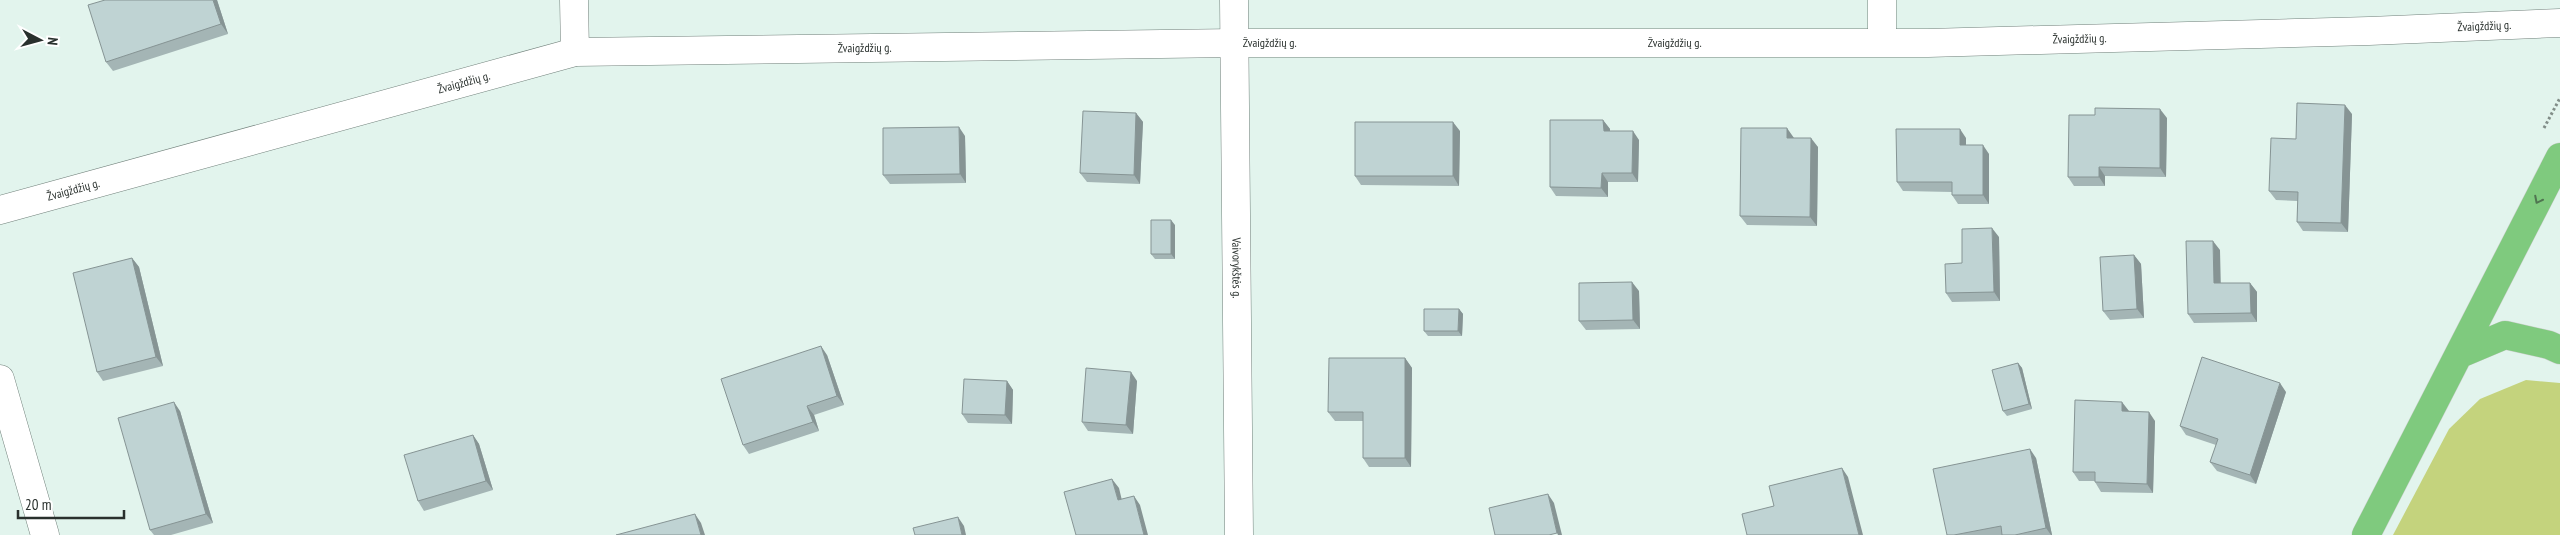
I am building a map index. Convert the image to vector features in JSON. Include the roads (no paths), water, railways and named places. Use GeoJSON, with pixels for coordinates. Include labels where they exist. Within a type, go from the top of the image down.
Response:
{"type":"FeatureCollection","features":[{"type":"Feature","properties":{"kind":"highway"},"geometry":{"type":"LineString","coordinates":[[2366,535],[2560,157]]}},
{"type":"Feature","properties":{"kind":"highway"},"geometry":{"type":"LineString","coordinates":[[2460,354],[2505,335],[2549,345],[2560,350]]}},
{"type":"Feature","properties":{"kind":"street"},"geometry":{"type":"LineString","coordinates":[[574,0],[575,52]]}},
{"type":"Feature","properties":{"kind":"street","name":"Vaivorykštės g."},"geometry":{"type":"LineString","coordinates":[[1234,0],[1239,535]]}},
{"type":"Feature","properties":{"kind":"street"},"geometry":{"type":"LineString","coordinates":[[1882,0],[1882,42]]}},
{"type":"Feature","properties":{"kind":"street","name":"Žvaigždžių g."},"geometry":{"type":"LineString","coordinates":[[0,210],[575,52],[1234,43],[1928,43],[2330,32],[2560,23]]}},
{"type":"Feature","properties":{"kind":"street"},"geometry":{"type":"LineString","coordinates":[[0,379],[45,535]]}}]}
